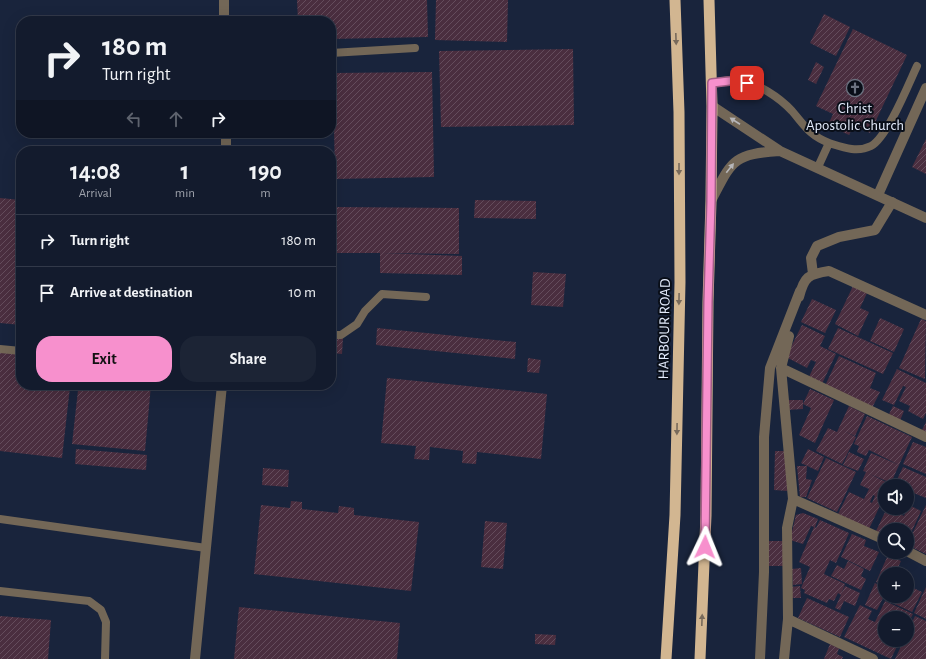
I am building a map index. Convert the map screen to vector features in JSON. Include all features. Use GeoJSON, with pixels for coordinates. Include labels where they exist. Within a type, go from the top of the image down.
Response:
{"type":"FeatureCollection","features":[{"type":"Feature","properties":{"kind":"highway","name":"HARBOUR ROAD"},"geometry":{"type":"LineString","coordinates":[[666,659],[675,515],[680,289],[679,112],[675,0]]}},
{"type":"Feature","properties":{"kind":"highway"},"geometry":{"type":"LineString","coordinates":[[700,659],[706,515],[708,302],[711,202],[712,83],[709,0]]}},
{"type":"Feature","properties":{"kind":"street"},"geometry":{"type":"LineString","coordinates":[[224,0],[224,16]]}},
{"type":"Feature","properties":{"kind":"street"},"geometry":{"type":"LineString","coordinates":[[878,195],[926,88]]}},
{"type":"Feature","properties":{"kind":"street"},"geometry":{"type":"LineString","coordinates":[[712,106],[780,150],[926,218]]}},
{"type":"Feature","properties":{"kind":"street"},"geometry":{"type":"LineString","coordinates":[[711,202],[728,170],[734,162],[753,154],[780,150]]}},
{"type":"Feature","properties":{"kind":"street"},"geometry":{"type":"LineString","coordinates":[[813,274],[811,258],[817,246],[839,237],[875,230],[892,202]]}},
{"type":"Feature","properties":{"kind":"street"},"geometry":{"type":"LineString","coordinates":[[760,659],[764,572],[764,437],[770,368],[805,280],[813,274],[829,271],[926,315]]}},
{"type":"Feature","properties":{"kind":"street"},"geometry":{"type":"LineString","coordinates":[[784,659],[788,619],[787,528],[793,499],[781,368],[800,291]]}},
{"type":"Feature","properties":{"kind":"street"},"geometry":{"type":"LineString","coordinates":[[781,368],[926,437]]}},
{"type":"Feature","properties":{"kind":"street"},"geometry":{"type":"LineString","coordinates":[[195,659],[222,390]]}},
{"type":"Feature","properties":{"kind":"street"},"geometry":{"type":"LineString","coordinates":[[793,499],[878,537]]}},
{"type":"Feature","properties":{"kind":"street"},"geometry":{"type":"LineString","coordinates":[[914,555],[926,561]]}},
{"type":"Feature","properties":{"kind":"street"},"geometry":{"type":"LineString","coordinates":[[788,619],[874,659]]}},
{"type":"Feature","properties":{"kind":"lane"},"geometry":{"type":"LineString","coordinates":[[336,53],[415,48]]}},
{"type":"Feature","properties":{"kind":"lane"},"geometry":{"type":"LineString","coordinates":[[712,83],[738,80],[755,85],[783,102],[810,133],[818,138],[848,149],[861,149],[871,146],[879,140],[888,126],[917,66]]}},
{"type":"Feature","properties":{"kind":"lane"},"geometry":{"type":"LineString","coordinates":[[818,167],[829,143]]}},
{"type":"Feature","properties":{"kind":"lane"},"geometry":{"type":"LineString","coordinates":[[336,335],[341,335],[356,324],[365,311],[382,294],[426,297]]}},
{"type":"Feature","properties":{"kind":"lane"},"geometry":{"type":"LineString","coordinates":[[0,349],[16,351]]}},
{"type":"Feature","properties":{"kind":"lane"},"geometry":{"type":"LineString","coordinates":[[0,519],[206,548]]}},
{"type":"Feature","properties":{"kind":"lane"},"geometry":{"type":"LineString","coordinates":[[0,591],[89,601],[101,610],[106,622],[105,659]]}},
{"type":"Feature","properties":{"kind":"building"},"geometry":{"type":"Polygon","coordinates":[[[297,0],[427,0],[428,37],[336,39],[336,16],[298,16],[297,0]]]}},
{"type":"Feature","properties":{"kind":"building"},"geometry":{"type":"Polygon","coordinates":[[[436,0],[508,0],[507,42],[435,40],[436,0]]]}},
{"type":"Feature","properties":{"kind":"building"},"geometry":{"type":"Polygon","coordinates":[[[824,14],[850,27],[836,56],[810,43],[824,14]]]}},
{"type":"Feature","properties":{"kind":"building"},"geometry":{"type":"Polygon","coordinates":[[[853,29],[907,55],[870,133],[854,125],[849,135],[828,125],[833,114],[816,106],[853,29]]]}},
{"type":"Feature","properties":{"kind":"building"},"geometry":{"type":"Polygon","coordinates":[[[573,49],[574,125],[441,127],[439,51],[573,49]]]}},
{"type":"Feature","properties":{"kind":"building"},"geometry":{"type":"Polygon","coordinates":[[[816,62],[824,67],[816,84],[808,80],[816,62]]]}},
{"type":"Feature","properties":{"kind":"building"},"geometry":{"type":"Polygon","coordinates":[[[432,72],[434,177],[336,179],[336,146],[334,146],[334,138],[336,138],[336,73],[432,72]]]}},
{"type":"Feature","properties":{"kind":"building"},"geometry":{"type":"Polygon","coordinates":[[[926,139],[926,174],[912,167],[926,139]]]}},
{"type":"Feature","properties":{"kind":"building"},"geometry":{"type":"Polygon","coordinates":[[[0,198],[16,200],[16,325],[0,323],[0,198]]]}},
{"type":"Feature","properties":{"kind":"building"},"geometry":{"type":"Polygon","coordinates":[[[475,200],[536,201],[536,219],[474,218],[475,200]]]}},
{"type":"Feature","properties":{"kind":"building"},"geometry":{"type":"Polygon","coordinates":[[[336,207],[459,208],[459,254],[382,253],[462,256],[462,275],[380,273],[380,253],[336,253],[336,207]]]}},
{"type":"Feature","properties":{"kind":"building"},"geometry":{"type":"Polygon","coordinates":[[[533,272],[566,274],[563,307],[531,305],[533,272]]]}},
{"type":"Feature","properties":{"kind":"building"},"geometry":{"type":"Polygon","coordinates":[[[853,286],[867,293],[860,308],[869,312],[858,336],[835,324],[853,286]]]}},
{"type":"Feature","properties":{"kind":"building"},"geometry":{"type":"Polygon","coordinates":[[[812,299],[836,310],[825,333],[801,322],[812,299]]]}},
{"type":"Feature","properties":{"kind":"building"},"geometry":{"type":"Polygon","coordinates":[[[880,318],[904,329],[894,352],[870,341],[880,318]]]}},
{"type":"Feature","properties":{"kind":"building"},"geometry":{"type":"Polygon","coordinates":[[[921,319],[926,321],[925,379],[899,368],[921,319]]]}},
{"type":"Feature","properties":{"kind":"building"},"geometry":{"type":"Polygon","coordinates":[[[802,325],[825,336],[820,346],[836,354],[821,386],[808,379],[816,362],[811,360],[807,368],[786,357],[802,325]]]}},
{"type":"Feature","properties":{"kind":"building"},"geometry":{"type":"Polygon","coordinates":[[[377,328],[516,342],[515,359],[376,345],[377,328]]]}},
{"type":"Feature","properties":{"kind":"building"},"geometry":{"type":"Polygon","coordinates":[[[838,328],[893,353],[883,374],[828,349],[838,328]]]}},
{"type":"Feature","properties":{"kind":"building"},"geometry":{"type":"Polygon","coordinates":[[[336,337],[343,338],[342,354],[336,353],[336,337]]]}},
{"type":"Feature","properties":{"kind":"building"},"geometry":{"type":"Polygon","coordinates":[[[0,351],[16,353],[16,390],[70,390],[62,458],[0,451],[0,351]]]}},
{"type":"Feature","properties":{"kind":"building"},"geometry":{"type":"Polygon","coordinates":[[[839,356],[876,373],[870,388],[880,392],[872,408],[824,388],[839,356]]]}},
{"type":"Feature","properties":{"kind":"building"},"geometry":{"type":"Polygon","coordinates":[[[528,358],[541,360],[539,373],[527,372],[528,358]]]}},
{"type":"Feature","properties":{"kind":"building"},"geometry":{"type":"Polygon","coordinates":[[[897,369],[926,383],[926,413],[923,419],[908,411],[910,406],[899,401],[906,387],[903,386],[894,405],[882,400],[897,369]]]}},
{"type":"Feature","properties":{"kind":"building"},"geometry":{"type":"Polygon","coordinates":[[[387,378],[547,394],[541,459],[477,452],[476,464],[462,463],[463,451],[430,447],[429,460],[414,459],[416,446],[381,443],[387,378]]]}},
{"type":"Feature","properties":{"kind":"building"},"geometry":{"type":"Polygon","coordinates":[[[810,389],[834,400],[815,443],[799,435],[811,408],[803,404],[810,389]]]}},
{"type":"Feature","properties":{"kind":"building"},"geometry":{"type":"Polygon","coordinates":[[[78,390],[151,390],[145,451],[72,444],[78,390]]]}},
{"type":"Feature","properties":{"kind":"building"},"geometry":{"type":"Polygon","coordinates":[[[787,400],[803,400],[803,409],[787,410],[787,400]]]}},
{"type":"Feature","properties":{"kind":"building"},"geometry":{"type":"Polygon","coordinates":[[[849,406],[865,414],[855,436],[844,431],[856,437],[842,464],[816,451],[828,428],[837,432],[849,406]]]}},
{"type":"Feature","properties":{"kind":"building"},"geometry":{"type":"Polygon","coordinates":[[[893,406],[904,411],[899,423],[887,418],[893,406]]]}},
{"type":"Feature","properties":{"kind":"building"},"geometry":{"type":"Polygon","coordinates":[[[867,416],[912,437],[899,465],[869,450],[866,456],[857,452],[859,446],[854,444],[867,416]]]}},
{"type":"Feature","properties":{"kind":"building"},"geometry":{"type":"Polygon","coordinates":[[[926,422],[926,434],[921,432],[926,422]]]}},
{"type":"Feature","properties":{"kind":"building"},"geometry":{"type":"Polygon","coordinates":[[[913,442],[926,447],[926,474],[903,464],[913,442]]]}},
{"type":"Feature","properties":{"kind":"building"},"geometry":{"type":"Polygon","coordinates":[[[76,449],[147,455],[146,470],[75,464],[76,449]]]}},
{"type":"Feature","properties":{"kind":"building"},"geometry":{"type":"Polygon","coordinates":[[[808,449],[824,457],[818,471],[801,463],[808,449]]]}},
{"type":"Feature","properties":{"kind":"building"},"geometry":{"type":"Polygon","coordinates":[[[775,451],[789,451],[787,491],[774,490],[775,451]]]}},
{"type":"Feature","properties":{"kind":"building"},"geometry":{"type":"Polygon","coordinates":[[[849,452],[864,459],[858,471],[843,465],[849,452]]]}},
{"type":"Feature","properties":{"kind":"building"},"geometry":{"type":"Polygon","coordinates":[[[871,453],[899,465],[893,479],[882,479],[870,474],[880,479],[878,479],[878,510],[869,529],[838,514],[849,492],[864,499],[869,489],[860,485],[866,472],[863,471],[871,453]],[[873,495],[870,502],[872,503],[875,496],[873,495]]]}},
{"type":"Feature","properties":{"kind":"building"},"geometry":{"type":"Polygon","coordinates":[[[826,458],[856,472],[837,512],[807,498],[826,458]]]}},
{"type":"Feature","properties":{"kind":"building"},"geometry":{"type":"Polygon","coordinates":[[[797,466],[807,466],[806,479],[812,480],[806,497],[800,497],[797,466]]]}},
{"type":"Feature","properties":{"kind":"building"},"geometry":{"type":"Polygon","coordinates":[[[903,467],[926,477],[926,498],[914,493],[914,479],[897,479],[903,467]]]}},
{"type":"Feature","properties":{"kind":"building"},"geometry":{"type":"Polygon","coordinates":[[[263,468],[289,470],[288,487],[262,485],[263,468]]]}},
{"type":"Feature","properties":{"kind":"building"},"geometry":{"type":"Polygon","coordinates":[[[291,501],[302,502],[302,509],[338,513],[339,506],[354,508],[354,515],[419,522],[411,591],[254,574],[261,505],[290,508],[291,501]]]}},
{"type":"Feature","properties":{"kind":"building"},"geometry":{"type":"Polygon","coordinates":[[[926,505],[926,554],[914,548],[914,530],[926,505]]]}},
{"type":"Feature","properties":{"kind":"building"},"geometry":{"type":"Polygon","coordinates":[[[914,508],[921,511],[914,526],[914,523],[880,523],[884,515],[914,515],[914,508]]]}},
{"type":"Feature","properties":{"kind":"building"},"geometry":{"type":"Polygon","coordinates":[[[803,513],[818,519],[816,528],[820,520],[849,533],[836,563],[830,560],[824,574],[845,584],[841,595],[838,593],[834,601],[829,599],[827,603],[804,593],[805,590],[801,588],[810,567],[799,562],[814,527],[811,526],[803,544],[790,540],[796,515],[803,513]]]}},
{"type":"Feature","properties":{"kind":"building"},"geometry":{"type":"Polygon","coordinates":[[[485,521],[507,523],[503,569],[481,567],[485,521]]]}},
{"type":"Feature","properties":{"kind":"building"},"geometry":{"type":"Polygon","coordinates":[[[852,534],[866,540],[864,546],[878,552],[870,571],[841,557],[852,534]]]}},
{"type":"Feature","properties":{"kind":"building"},"geometry":{"type":"Polygon","coordinates":[[[769,541],[784,541],[785,566],[769,566],[769,541]]]}},
{"type":"Feature","properties":{"kind":"building"},"geometry":{"type":"Polygon","coordinates":[[[886,559],[897,559],[901,561],[898,567],[883,567],[886,559]]]}},
{"type":"Feature","properties":{"kind":"building"},"geometry":{"type":"Polygon","coordinates":[[[848,561],[864,569],[861,576],[866,579],[861,590],[831,576],[837,565],[844,569],[848,561]]]}},
{"type":"Feature","properties":{"kind":"building"},"geometry":{"type":"Polygon","coordinates":[[[801,568],[802,584],[793,585],[792,569],[801,568]]]}},
{"type":"Feature","properties":{"kind":"building"},"geometry":{"type":"Polygon","coordinates":[[[875,583],[878,584],[878,603],[880,603],[877,610],[865,605],[875,583]]]}},
{"type":"Feature","properties":{"kind":"building"},"geometry":{"type":"Polygon","coordinates":[[[800,586],[801,598],[791,598],[790,587],[800,586]]]}},
{"type":"Feature","properties":{"kind":"building"},"geometry":{"type":"Polygon","coordinates":[[[845,586],[860,593],[855,606],[844,601],[840,610],[835,608],[845,586]]]}},
{"type":"Feature","properties":{"kind":"building"},"geometry":{"type":"Polygon","coordinates":[[[926,587],[926,619],[914,613],[926,587]]]}},
{"type":"Feature","properties":{"kind":"building"},"geometry":{"type":"Polygon","coordinates":[[[914,588],[922,592],[912,611],[892,603],[914,603],[914,588]]]}},
{"type":"Feature","properties":{"kind":"building"},"geometry":{"type":"Polygon","coordinates":[[[807,598],[849,617],[840,637],[798,618],[807,598]]]}},
{"type":"Feature","properties":{"kind":"building"},"geometry":{"type":"Polygon","coordinates":[[[884,603],[889,603],[907,611],[880,611],[884,603]]]}},
{"type":"Feature","properties":{"kind":"building"},"geometry":{"type":"Polygon","coordinates":[[[860,605],[872,611],[868,619],[875,622],[878,616],[878,647],[897,647],[891,659],[844,637],[860,605]]]}},
{"type":"Feature","properties":{"kind":"building"},"geometry":{"type":"Polygon","coordinates":[[[239,607],[400,623],[397,659],[234,659],[239,607]]]}},
{"type":"Feature","properties":{"kind":"building"},"geometry":{"type":"Polygon","coordinates":[[[0,616],[51,620],[48,659],[0,659],[0,616]]]}},
{"type":"Feature","properties":{"kind":"building"},"geometry":{"type":"Polygon","coordinates":[[[915,616],[926,621],[926,659],[895,659],[901,647],[914,647],[915,616]]]}},
{"type":"Feature","properties":{"kind":"building"},"geometry":{"type":"Polygon","coordinates":[[[535,634],[556,635],[555,645],[535,644],[535,634]]]}},
{"type":"Feature","properties":{"kind":"building"},"geometry":{"type":"Polygon","coordinates":[[[830,644],[839,648],[837,654],[843,657],[842,659],[824,659],[830,644]]]}},
{"type":"Feature","properties":{"kind":"place","name":"Christ Apostolic Church"},"geometry":{"type":"Point","coordinates":[855,88]}},
{"type":"Feature","properties":{"kind":"route"},"geometry":{"type":"LineString","coordinates":[[705,547],[712,83],[738,80],[747,83]]}}]}
